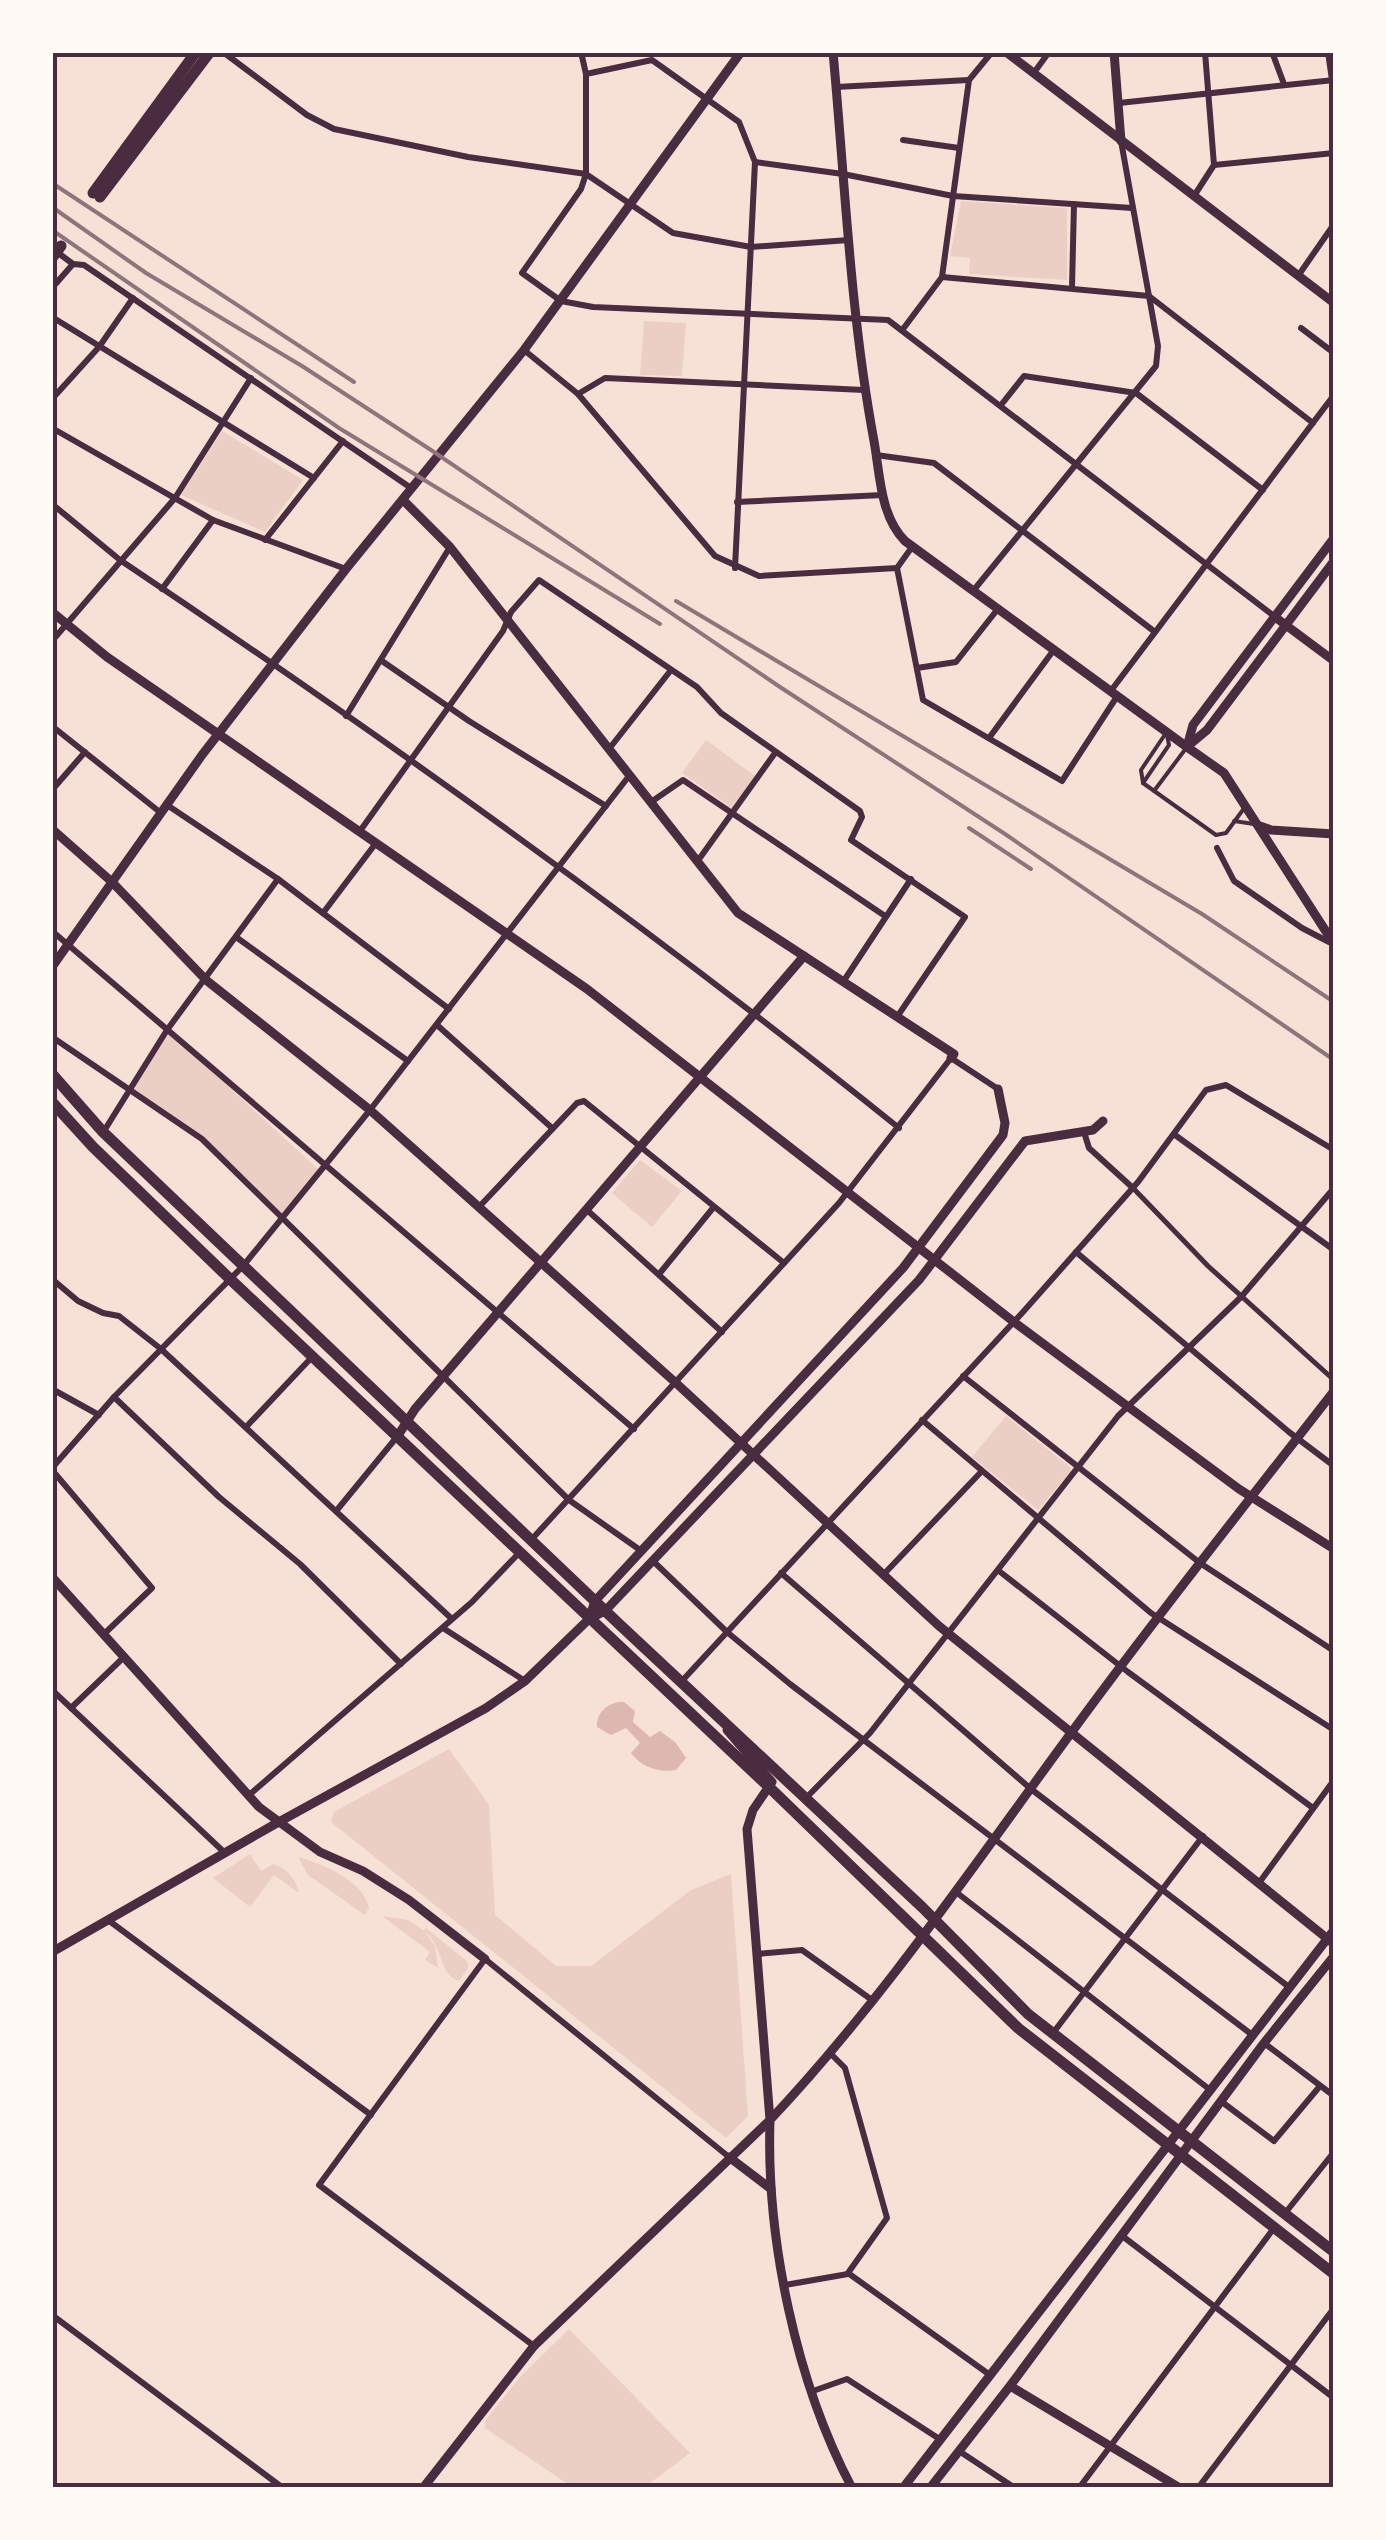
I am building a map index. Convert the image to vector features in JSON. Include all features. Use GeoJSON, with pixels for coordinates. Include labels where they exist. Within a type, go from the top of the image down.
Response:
{"type":"FeatureCollection","features":[{"type":"Feature","properties":{"kind":"highway"},"geometry":{"type":"LineString","coordinates":[[196,52],[96,195],[210,52]]}},
{"type":"Feature","properties":{"kind":"highway"},"geometry":{"type":"LineString","coordinates":[[52,258],[57,247]]}},
{"type":"Feature","properties":{"kind":"highway"},"geometry":{"type":"LineString","coordinates":[[52,1074],[103,1132],[594,1601],[936,1920],[1028,2014],[1334,2252]]}},
{"type":"Feature","properties":{"kind":"highway"},"geometry":{"type":"LineString","coordinates":[[52,1102],[312,1358],[769,1787],[1018,2028],[1334,2274]]}},
{"type":"Feature","properties":{"kind":"highway"},"geometry":{"type":"LineString","coordinates":[[806,1798],[805,1812],[822,1828],[829,1846]]}},
{"type":"Feature","properties":{"kind":"street"},"geometry":{"type":"LineString","coordinates":[[223,52],[308,115],[334,129],[468,157],[586,174],[673,233],[751,247],[849,240]]}},
{"type":"Feature","properties":{"kind":"street"},"geometry":{"type":"LineString","coordinates":[[581,52],[586,74],[586,174],[581,189],[522,274],[561,301],[593,307],[888,320],[1334,661]]}},
{"type":"Feature","properties":{"kind":"street"},"geometry":{"type":"LineString","coordinates":[[52,968],[218,733],[524,350],[741,52]]}},
{"type":"Feature","properties":{"kind":"street"},"geometry":{"type":"LineString","coordinates":[[833,52],[864,390],[883,494],[897,533],[1053,652],[1224,773],[1331,943]]}},
{"type":"Feature","properties":{"kind":"street"},"geometry":{"type":"LineString","coordinates":[[902,329],[942,277],[969,80],[992,52]]}},
{"type":"Feature","properties":{"kind":"street"},"geometry":{"type":"LineString","coordinates":[[1006,52],[1334,304]]}},
{"type":"Feature","properties":{"kind":"street"},"geometry":{"type":"LineString","coordinates":[[1034,74],[1048,52]]}},
{"type":"Feature","properties":{"kind":"street"},"geometry":{"type":"LineString","coordinates":[[973,592],[1156,366],[1149,296],[1122,141],[1114,52]]}},
{"type":"Feature","properties":{"kind":"street"},"geometry":{"type":"LineString","coordinates":[[1194,196],[1214,165],[1204,52]]}},
{"type":"Feature","properties":{"kind":"street"},"geometry":{"type":"LineString","coordinates":[[1272,52],[1284,84]]}},
{"type":"Feature","properties":{"kind":"street"},"geometry":{"type":"LineString","coordinates":[[1328,52],[1334,94]]}},
{"type":"Feature","properties":{"kind":"street"},"geometry":{"type":"LineString","coordinates":[[586,74],[652,60],[740,122],[755,162],[734,568]]}},
{"type":"Feature","properties":{"kind":"street"},"geometry":{"type":"LineString","coordinates":[[836,87],[969,80]]}},
{"type":"Feature","properties":{"kind":"street"},"geometry":{"type":"LineString","coordinates":[[1118,103],[1332,80]]}},
{"type":"Feature","properties":{"kind":"street"},"geometry":{"type":"LineString","coordinates":[[903,140],[960,148]]}},
{"type":"Feature","properties":{"kind":"street"},"geometry":{"type":"LineString","coordinates":[[1214,165],[1334,153]]}},
{"type":"Feature","properties":{"kind":"street"},"geometry":{"type":"LineString","coordinates":[[755,162],[843,174],[953,196],[1132,208]]}},
{"type":"Feature","properties":{"kind":"street"},"geometry":{"type":"LineString","coordinates":[[1298,276],[1333,227],[1334,199]]}},
{"type":"Feature","properties":{"kind":"street"},"geometry":{"type":"LineString","coordinates":[[1072,287],[1074,204]]}},
{"type":"Feature","properties":{"kind":"street"},"geometry":{"type":"LineString","coordinates":[[57,247],[70,262],[84,265],[412,489]]}},
{"type":"Feature","properties":{"kind":"street"},"geometry":{"type":"LineString","coordinates":[[52,288],[70,262]]}},
{"type":"Feature","properties":{"kind":"street"},"geometry":{"type":"LineString","coordinates":[[942,277],[1149,296],[1314,423]]}},
{"type":"Feature","properties":{"kind":"street"},"geometry":{"type":"LineString","coordinates":[[52,399],[99,348],[133,298]]}},
{"type":"Feature","properties":{"kind":"street"},"geometry":{"type":"LineString","coordinates":[[52,316],[314,478]]}},
{"type":"Feature","properties":{"kind":"street"},"geometry":{"type":"LineString","coordinates":[[1301,328],[1334,353]]}},
{"type":"Feature","properties":{"kind":"street"},"geometry":{"type":"LineString","coordinates":[[524,350],[578,394],[714,556],[734,568],[759,576],[898,568]]}},
{"type":"Feature","properties":{"kind":"street"},"geometry":{"type":"LineString","coordinates":[[1001,405],[1024,376],[1136,393],[1264,490]]}},
{"type":"Feature","properties":{"kind":"street"},"geometry":{"type":"LineString","coordinates":[[52,641],[175,498],[251,378]]}},
{"type":"Feature","properties":{"kind":"street"},"geometry":{"type":"LineString","coordinates":[[578,394],[605,378],[864,390]]}},
{"type":"Feature","properties":{"kind":"street"},"geometry":{"type":"LineString","coordinates":[[912,547],[898,568],[922,700],[1062,781],[1155,632],[1334,395]]}},
{"type":"Feature","properties":{"kind":"street"},"geometry":{"type":"LineString","coordinates":[[52,428],[213,520],[346,569]]}},
{"type":"Feature","properties":{"kind":"street"},"geometry":{"type":"LineString","coordinates":[[265,540],[343,442]]}},
{"type":"Feature","properties":{"kind":"street"},"geometry":{"type":"LineString","coordinates":[[876,456],[934,463],[1155,632]]}},
{"type":"Feature","properties":{"kind":"street"},"geometry":{"type":"LineString","coordinates":[[737,502],[883,494]]}},
{"type":"Feature","properties":{"kind":"street"},"geometry":{"type":"LineString","coordinates":[[403,500],[450,548],[738,913],[954,1054],[848,1193],[532,1540]]}},
{"type":"Feature","properties":{"kind":"street"},"geometry":{"type":"LineString","coordinates":[[52,504],[120,560],[560,866],[756,1013],[899,1128]]}},
{"type":"Feature","properties":{"kind":"street"},"geometry":{"type":"LineString","coordinates":[[162,588],[213,520]]}},
{"type":"Feature","properties":{"kind":"street"},"geometry":{"type":"LineString","coordinates":[[1187,747],[1193,724],[1334,538]]}},
{"type":"Feature","properties":{"kind":"street"},"geometry":{"type":"LineString","coordinates":[[346,716],[450,548]]}},
{"type":"Feature","properties":{"kind":"street"},"geometry":{"type":"LineString","coordinates":[[1187,747],[1207,730],[1334,561]]}},
{"type":"Feature","properties":{"kind":"street"},"geometry":{"type":"LineString","coordinates":[[360,832],[508,622],[510,612],[539,580],[697,687],[721,713],[860,811],[862,818],[850,839],[965,917],[896,1017]]}},
{"type":"Feature","properties":{"kind":"street"},"geometry":{"type":"LineString","coordinates":[[918,668],[956,662],[997,610]]}},
{"type":"Feature","properties":{"kind":"street"},"geometry":{"type":"LineString","coordinates":[[52,612],[107,656],[588,989],[1014,1322],[1249,1496],[1334,1549]]}},
{"type":"Feature","properties":{"kind":"street"},"geometry":{"type":"LineString","coordinates":[[989,738],[1053,652]]}},
{"type":"Feature","properties":{"kind":"street"},"geometry":{"type":"LineString","coordinates":[[382,661],[606,806]]}},
{"type":"Feature","properties":{"kind":"street"},"geometry":{"type":"LineString","coordinates":[[608,750],[671,670]]}},
{"type":"Feature","properties":{"kind":"street"},"geometry":{"type":"LineString","coordinates":[[52,726],[164,809],[278,879],[449,1008]]}},
{"type":"Feature","properties":{"kind":"street"},"geometry":{"type":"LineString","coordinates":[[52,790],[84,752]]}},
{"type":"Feature","properties":{"kind":"street"},"geometry":{"type":"LineString","coordinates":[[697,862],[775,753]]}},
{"type":"Feature","properties":{"kind":"street"},"geometry":{"type":"LineString","coordinates":[[103,1635],[152,1588],[52,1469],[114,1397],[244,1266],[629,776]]}},
{"type":"Feature","properties":{"kind":"street"},"geometry":{"type":"LineString","coordinates":[[650,803],[683,780],[885,916]]}},
{"type":"Feature","properties":{"kind":"street"},"geometry":{"type":"LineString","coordinates":[[1258,824],[1271,830],[1334,834]]}},
{"type":"Feature","properties":{"kind":"street"},"geometry":{"type":"LineString","coordinates":[[52,828],[112,882],[206,980],[370,1110],[948,1633],[1331,1937],[1208,2089],[903,2488]]}},
{"type":"Feature","properties":{"kind":"street"},"geometry":{"type":"LineString","coordinates":[[322,912],[376,843]]}},
{"type":"Feature","properties":{"kind":"street"},"geometry":{"type":"LineString","coordinates":[[1218,848],[1234,881],[1331,943]]}},
{"type":"Feature","properties":{"kind":"street"},"geometry":{"type":"LineString","coordinates":[[103,1132],[167,1030],[278,879]]}},
{"type":"Feature","properties":{"kind":"street"},"geometry":{"type":"LineString","coordinates":[[843,982],[911,879]]}},
{"type":"Feature","properties":{"kind":"street"},"geometry":{"type":"LineString","coordinates":[[52,930],[634,1429]]}},
{"type":"Feature","properties":{"kind":"street"},"geometry":{"type":"LineString","coordinates":[[236,937],[408,1061]]}},
{"type":"Feature","properties":{"kind":"street"},"geometry":{"type":"LineString","coordinates":[[336,1510],[397,1437],[406,1420],[804,956]]}},
{"type":"Feature","properties":{"kind":"street"},"geometry":{"type":"LineString","coordinates":[[436,1025],[552,1128]]}},
{"type":"Feature","properties":{"kind":"street"},"geometry":{"type":"LineString","coordinates":[[52,1037],[202,1139],[569,1500],[640,1550]]}},
{"type":"Feature","properties":{"kind":"street"},"geometry":{"type":"LineString","coordinates":[[590,1619],[594,1601],[920,1249],[1003,1135],[1005,1124],[998,1089],[952,1058]]}},
{"type":"Feature","properties":{"kind":"street"},"geometry":{"type":"LineString","coordinates":[[681,1682],[1014,1322],[1132,1188],[1206,1090],[1226,1084],[1334,1150]]}},
{"type":"Feature","properties":{"kind":"street"},"geometry":{"type":"LineString","coordinates":[[478,1208],[552,1128],[584,1101],[784,1262]]}},
{"type":"Feature","properties":{"kind":"street"},"geometry":{"type":"LineString","coordinates":[[52,1952],[277,1822],[486,1708],[525,1681],[590,1619],[605,1611],[936,1261],[1024,1141],[1084,1132],[1100,1127],[1103,1122]]}},
{"type":"Feature","properties":{"kind":"street"},"geometry":{"type":"LineString","coordinates":[[1084,1132],[1089,1148],[1241,1297],[1334,1380]]}},
{"type":"Feature","properties":{"kind":"street"},"geometry":{"type":"LineString","coordinates":[[1175,1135],[1334,1250]]}},
{"type":"Feature","properties":{"kind":"street"},"geometry":{"type":"LineString","coordinates":[[806,1798],[910,1684],[1129,1406],[1241,1297],[1334,1188]]}},
{"type":"Feature","properties":{"kind":"street"},"geometry":{"type":"LineString","coordinates":[[660,1273],[713,1208]]}},
{"type":"Feature","properties":{"kind":"street"},"geometry":{"type":"LineString","coordinates":[[587,1210],[722,1332]]}},
{"type":"Feature","properties":{"kind":"street"},"geometry":{"type":"LineString","coordinates":[[1076,1252],[1334,1466]]}},
{"type":"Feature","properties":{"kind":"street"},"geometry":{"type":"LineString","coordinates":[[52,1279],[78,1300],[103,1313],[119,1316],[161,1349],[452,1620]]}},
{"type":"Feature","properties":{"kind":"street"},"geometry":{"type":"LineString","coordinates":[[246,1427],[312,1358]]}},
{"type":"Feature","properties":{"kind":"street"},"geometry":{"type":"LineString","coordinates":[[963,1376],[1200,1564],[1334,1651]]}},
{"type":"Feature","properties":{"kind":"street"},"geometry":{"type":"LineString","coordinates":[[52,1388],[99,1414]]}},
{"type":"Feature","properties":{"kind":"street"},"geometry":{"type":"LineString","coordinates":[[422,2488],[534,2346],[770,2120],[829,2052],[936,1920],[1072,1731],[1249,1496],[1334,1391]]}},
{"type":"Feature","properties":{"kind":"street"},"geometry":{"type":"LineString","coordinates":[[114,1397],[219,1497],[300,1564],[401,1664]]}},
{"type":"Feature","properties":{"kind":"street"},"geometry":{"type":"LineString","coordinates":[[922,1420],[1158,1618],[1334,1730]]}},
{"type":"Feature","properties":{"kind":"street"},"geometry":{"type":"LineString","coordinates":[[884,1574],[981,1472]]}},
{"type":"Feature","properties":{"kind":"street"},"geometry":{"type":"LineString","coordinates":[[248,1796],[452,1620],[519,1553]]}},
{"type":"Feature","properties":{"kind":"street"},"geometry":{"type":"LineString","coordinates":[[652,1560],[727,1632],[1251,2034]]}},
{"type":"Feature","properties":{"kind":"street"},"geometry":{"type":"LineString","coordinates":[[998,1570],[1313,1808]]}},
{"type":"Feature","properties":{"kind":"street"},"geometry":{"type":"LineString","coordinates":[[781,1573],[1031,1788],[1289,1987]]}},
{"type":"Feature","properties":{"kind":"street"},"geometry":{"type":"LineString","coordinates":[[52,1576],[248,1796],[277,1822],[320,1852],[364,1871],[409,1900],[771,2189]]}},
{"type":"Feature","properties":{"kind":"street"},"geometry":{"type":"LineString","coordinates":[[443,1628],[525,1681]]}},
{"type":"Feature","properties":{"kind":"street"},"geometry":{"type":"LineString","coordinates":[[574,1634],[590,1630],[608,1636]]}},
{"type":"Feature","properties":{"kind":"street"},"geometry":{"type":"LineString","coordinates":[[72,1708],[123,1658]]}},
{"type":"Feature","properties":{"kind":"street"},"geometry":{"type":"LineString","coordinates":[[52,1690],[224,1853]]}},
{"type":"Feature","properties":{"kind":"street"},"geometry":{"type":"LineString","coordinates":[[716,1716],[770,1778],[747,1829],[770,2120],[771,2189],[785,2285],[812,2391],[852,2488]]}},
{"type":"Feature","properties":{"kind":"street"},"geometry":{"type":"LineString","coordinates":[[1259,1883],[1334,1780]]}},
{"type":"Feature","properties":{"kind":"street"},"geometry":{"type":"LineString","coordinates":[[1052,2034],[1203,1836]]}},
{"type":"Feature","properties":{"kind":"street"},"geometry":{"type":"LineString","coordinates":[[956,1892],[1208,2089]]}},
{"type":"Feature","properties":{"kind":"street"},"geometry":{"type":"LineString","coordinates":[[108,1920],[371,2115]]}},
{"type":"Feature","properties":{"kind":"street"},"geometry":{"type":"LineString","coordinates":[[756,1954],[802,1950],[872,2000]]}},
{"type":"Feature","properties":{"kind":"street"},"geometry":{"type":"LineString","coordinates":[[930,2488],[1264,2043],[1334,1956]]}},
{"type":"Feature","properties":{"kind":"street"},"geometry":{"type":"LineString","coordinates":[[485,1959],[320,2184],[534,2346]]}},
{"type":"Feature","properties":{"kind":"street"},"geometry":{"type":"LineString","coordinates":[[1264,2043],[1334,2096]]}},
{"type":"Feature","properties":{"kind":"street"},"geometry":{"type":"LineString","coordinates":[[785,2285],[848,2274],[887,2218],[845,2068],[829,2052]]}},
{"type":"Feature","properties":{"kind":"street"},"geometry":{"type":"LineString","coordinates":[[1222,2102],[1274,2141],[1320,2086]]}},
{"type":"Feature","properties":{"kind":"street"},"geometry":{"type":"LineString","coordinates":[[1285,2213],[1332,2158]]}},
{"type":"Feature","properties":{"kind":"street"},"geometry":{"type":"LineString","coordinates":[[1079,2488],[1274,2228]]}},
{"type":"Feature","properties":{"kind":"street"},"geometry":{"type":"LineString","coordinates":[[1121,2235],[1334,2398]]}},
{"type":"Feature","properties":{"kind":"street"},"geometry":{"type":"LineString","coordinates":[[848,2274],[990,2375]]}},
{"type":"Feature","properties":{"kind":"street"},"geometry":{"type":"LineString","coordinates":[[1198,2488],[1334,2308]]}},
{"type":"Feature","properties":{"kind":"street"},"geometry":{"type":"LineString","coordinates":[[52,2316],[283,2488]]}},
{"type":"Feature","properties":{"kind":"street"},"geometry":{"type":"LineString","coordinates":[[812,2391],[847,2379],[940,2440]]}},
{"type":"Feature","properties":{"kind":"street"},"geometry":{"type":"LineString","coordinates":[[1010,2386],[1180,2488]]}},
{"type":"Feature","properties":{"kind":"street"},"geometry":{"type":"LineString","coordinates":[[958,2450],[1015,2488]]}},
{"type":"Feature","properties":{"kind":"lane"},"geometry":{"type":"LineString","coordinates":[[1143,782],[1169,746],[1166,733]]}},
{"type":"Feature","properties":{"kind":"lane"},"geometry":{"type":"LineString","coordinates":[[1166,733],[1141,770],[1143,782],[1216,835],[1226,833],[1246,806]]}},
{"type":"Feature","properties":{"kind":"lane"},"geometry":{"type":"LineString","coordinates":[[1169,746],[1187,747]]}},
{"type":"Feature","properties":{"kind":"lane"},"geometry":{"type":"LineString","coordinates":[[1154,791],[1187,747]]}},
{"type":"Feature","properties":{"kind":"lane"},"geometry":{"type":"LineString","coordinates":[[1234,821],[1258,824]]}},
{"type":"Feature","properties":{"kind":"shaded area"},"geometry":{"type":"Polygon","coordinates":[[[961,201],[1067,208],[1067,280],[969,274],[970,258],[950,256],[961,201]]]}},
{"type":"Feature","properties":{"kind":"shaded area"},"geometry":{"type":"Polygon","coordinates":[[[644,321],[686,323],[682,376],[640,375],[644,321]]]}},
{"type":"Feature","properties":{"kind":"shaded area"},"geometry":{"type":"Polygon","coordinates":[[[222,431],[303,480],[265,532],[181,495],[222,431]]]}},
{"type":"Feature","properties":{"kind":"shaded area"},"geometry":{"type":"Polygon","coordinates":[[[706,740],[755,776],[732,808],[682,773],[706,740]]]}},
{"type":"Feature","properties":{"kind":"shaded area"},"geometry":{"type":"Polygon","coordinates":[[[167,1030],[319,1170],[282,1213],[202,1139],[130,1090],[167,1030]]]}},
{"type":"Feature","properties":{"kind":"shaded area"},"geometry":{"type":"Polygon","coordinates":[[[640,1160],[682,1191],[652,1227],[612,1193],[640,1160]]]}},
{"type":"Feature","properties":{"kind":"shaded area"},"geometry":{"type":"Polygon","coordinates":[[[1006,1416],[1070,1467],[1071,1471],[1038,1510],[972,1457],[1006,1416]]]}},
{"type":"Feature","properties":{"kind":"shaded area"},"geometry":{"type":"Polygon","coordinates":[[[624,1702],[635,1711],[633,1722],[650,1737],[660,1731],[676,1743],[686,1758],[676,1770],[657,1770],[640,1762],[631,1753],[640,1743],[626,1728],[611,1735],[597,1727],[604,1708],[624,1702]]]}},
{"type":"Feature","properties":{"kind":"shaded area"},"geometry":{"type":"Polygon","coordinates":[[[449,1749],[489,1805],[495,1915],[556,1966],[591,1966],[691,1890],[731,1874],[748,2116],[726,2138],[331,1822],[334,1812],[449,1749]]]}},
{"type":"Feature","properties":{"kind":"shaded area"},"geometry":{"type":"Polygon","coordinates":[[[250,1854],[261,1871],[273,1864],[287,1871],[299,1893],[274,1875],[250,1907],[213,1878],[250,1854]]]}},
{"type":"Feature","properties":{"kind":"shaded area"},"geometry":{"type":"Polygon","coordinates":[[[298,1857],[350,1881],[365,1898],[369,1908],[365,1915],[308,1875],[298,1857]]]}},
{"type":"Feature","properties":{"kind":"shaded area"},"geometry":{"type":"Polygon","coordinates":[[[382,1916],[426,1928],[468,1962],[459,1981],[447,1972],[435,1944],[425,1932],[435,1946],[438,1968],[425,1960],[430,1952],[382,1916]]]}},
{"type":"Feature","properties":{"kind":"shaded area"},"geometry":{"type":"Polygon","coordinates":[[[569,2329],[690,2453],[645,2487],[572,2487],[485,2428],[485,2421],[520,2377],[569,2329]]]}},
{"type":"Feature","properties":{"kind":"railway"},"geometry":{"type":"LineString","coordinates":[[52,183],[354,382]]}},
{"type":"Feature","properties":{"kind":"railway"},"geometry":{"type":"LineString","coordinates":[[52,207],[146,273],[302,366],[431,450],[1005,834],[1334,1060]]}},
{"type":"Feature","properties":{"kind":"railway"},"geometry":{"type":"LineString","coordinates":[[52,230],[339,428],[660,624]]}},
{"type":"Feature","properties":{"kind":"railway"},"geometry":{"type":"LineString","coordinates":[[676,601],[1202,914],[1334,1002]]}},
{"type":"Feature","properties":{"kind":"railway"},"geometry":{"type":"LineString","coordinates":[[969,828],[1031,869]]}}]}
